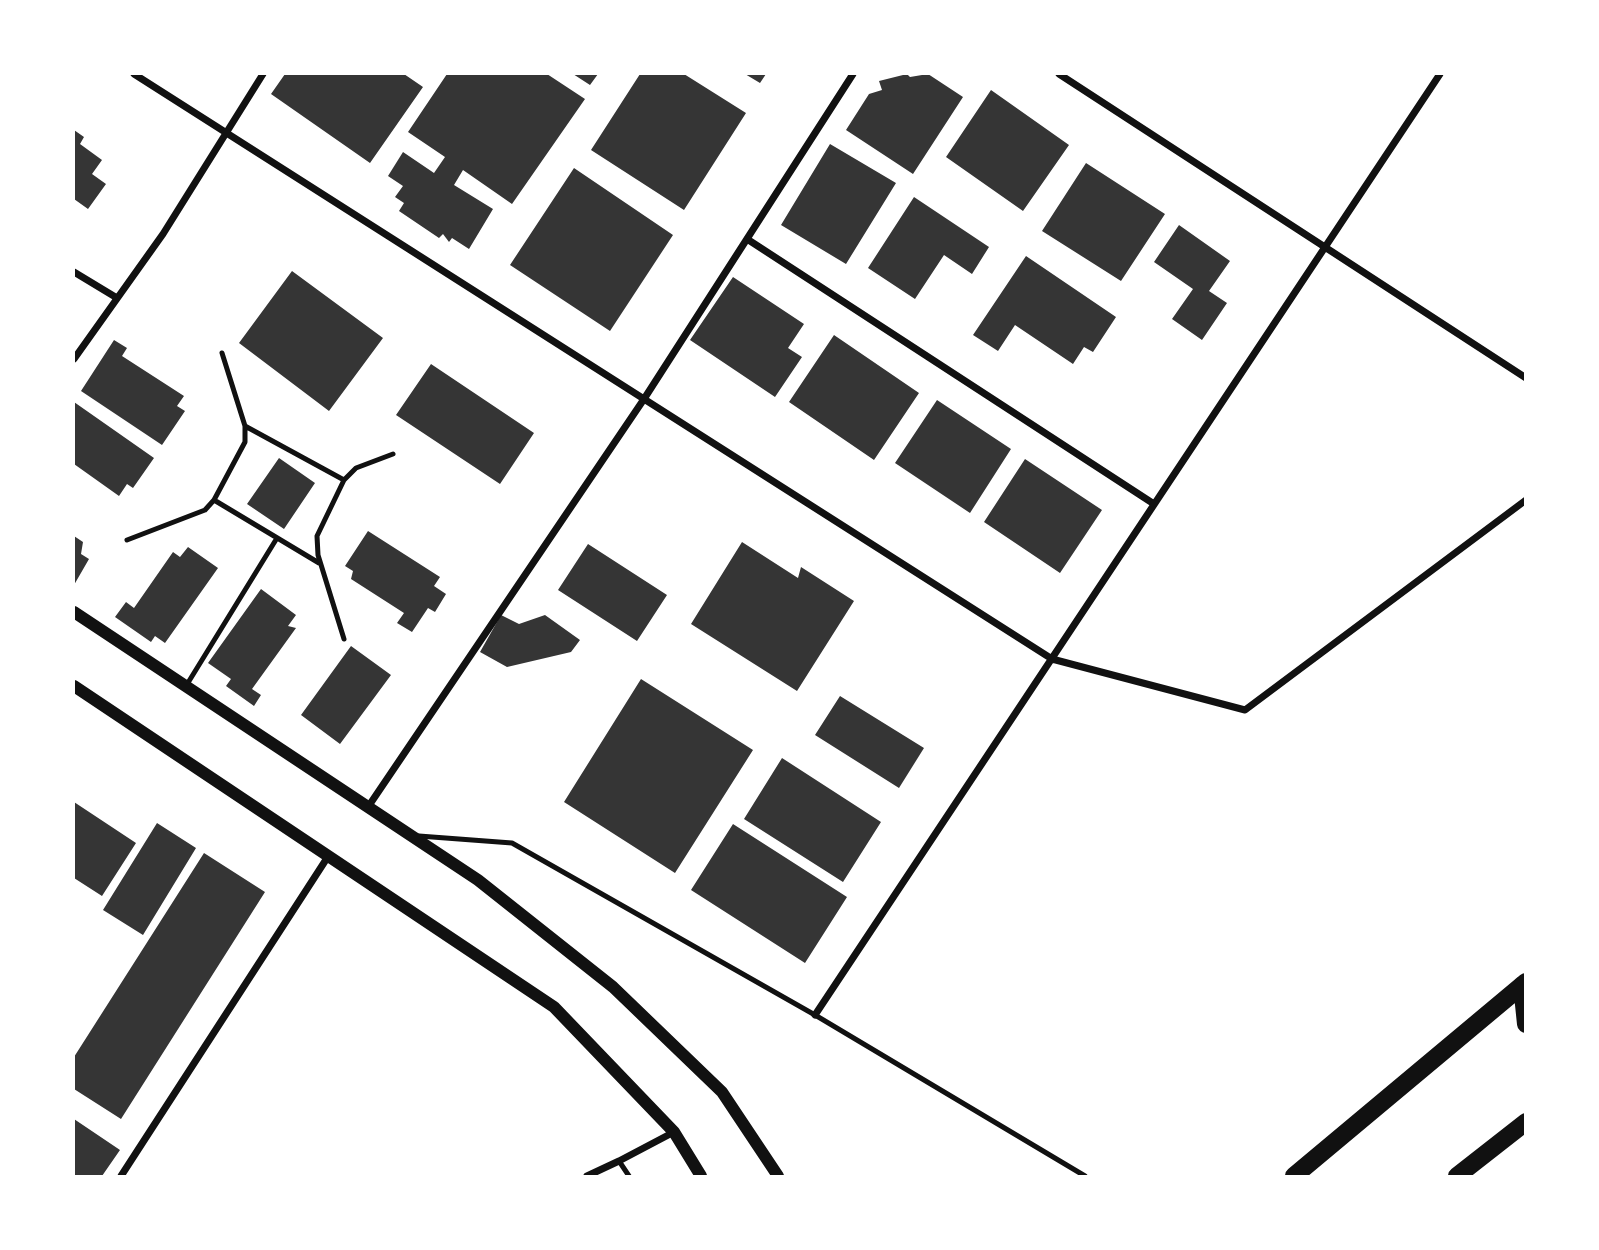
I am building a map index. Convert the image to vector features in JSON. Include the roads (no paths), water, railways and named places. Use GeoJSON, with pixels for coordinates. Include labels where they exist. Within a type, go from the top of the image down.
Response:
{"type":"FeatureCollection","features":[{"type":"Feature","properties":{"kind":"main road"},"geometry":{"type":"LineString","coordinates":[[1524,984],[1525,1024]]}},
{"type":"Feature","properties":{"kind":"main road"},"geometry":{"type":"LineString","coordinates":[[1294,1177],[1524,984]]}},
{"type":"Feature","properties":{"kind":"main road"},"geometry":{"type":"LineString","coordinates":[[1457,1177],[1525,1122]]}},
{"type":"Feature","properties":{"kind":"street"},"geometry":{"type":"LineString","coordinates":[[134,74],[1052,659],[1245,710],[1525,500]]}},
{"type":"Feature","properties":{"kind":"street"},"geometry":{"type":"LineString","coordinates":[[74,359],[163,233],[263,74]]}},
{"type":"Feature","properties":{"kind":"street"},"geometry":{"type":"LineString","coordinates":[[368,807],[644,399],[853,74]]}},
{"type":"Feature","properties":{"kind":"street"},"geometry":{"type":"LineString","coordinates":[[1059,74],[1525,378]]}},
{"type":"Feature","properties":{"kind":"street"},"geometry":{"type":"LineString","coordinates":[[815,1015],[1440,74]]}},
{"type":"Feature","properties":{"kind":"street"},"geometry":{"type":"LineString","coordinates":[[747,239],[1154,504]]}},
{"type":"Feature","properties":{"kind":"street"},"geometry":{"type":"LineString","coordinates":[[74,272],[117,298]]}},
{"type":"Feature","properties":{"kind":"street"},"geometry":{"type":"LineString","coordinates":[[74,612],[478,880],[614,987],[722,1092],[778,1177]]}},
{"type":"Feature","properties":{"kind":"street"},"geometry":{"type":"LineString","coordinates":[[74,686],[554,1007],[674,1132],[701,1177]]}},
{"type":"Feature","properties":{"kind":"street"},"geometry":{"type":"LineString","coordinates":[[121,1177],[329,855]]}},
{"type":"Feature","properties":{"kind":"street"},"geometry":{"type":"LineString","coordinates":[[587,1177],[674,1132]]}},
{"type":"Feature","properties":{"kind":"lane"},"geometry":{"type":"LineString","coordinates":[[127,541],[205,510],[214,500],[245,442],[246,426],[222,353]]}},
{"type":"Feature","properties":{"kind":"lane"},"geometry":{"type":"LineString","coordinates":[[246,426],[344,480]]}},
{"type":"Feature","properties":{"kind":"lane"},"geometry":{"type":"LineString","coordinates":[[344,639],[318,555],[317,536],[344,480],[356,468],[393,454]]}},
{"type":"Feature","properties":{"kind":"lane"},"geometry":{"type":"LineString","coordinates":[[214,500],[321,564]]}},
{"type":"Feature","properties":{"kind":"lane"},"geometry":{"type":"LineString","coordinates":[[186,686],[277,538]]}},
{"type":"Feature","properties":{"kind":"lane"},"geometry":{"type":"LineString","coordinates":[[412,836],[512,843],[815,1015],[1085,1177]]}},
{"type":"Feature","properties":{"kind":"lane"},"geometry":{"type":"LineString","coordinates":[[619,1161],[629,1177]]}}]}
